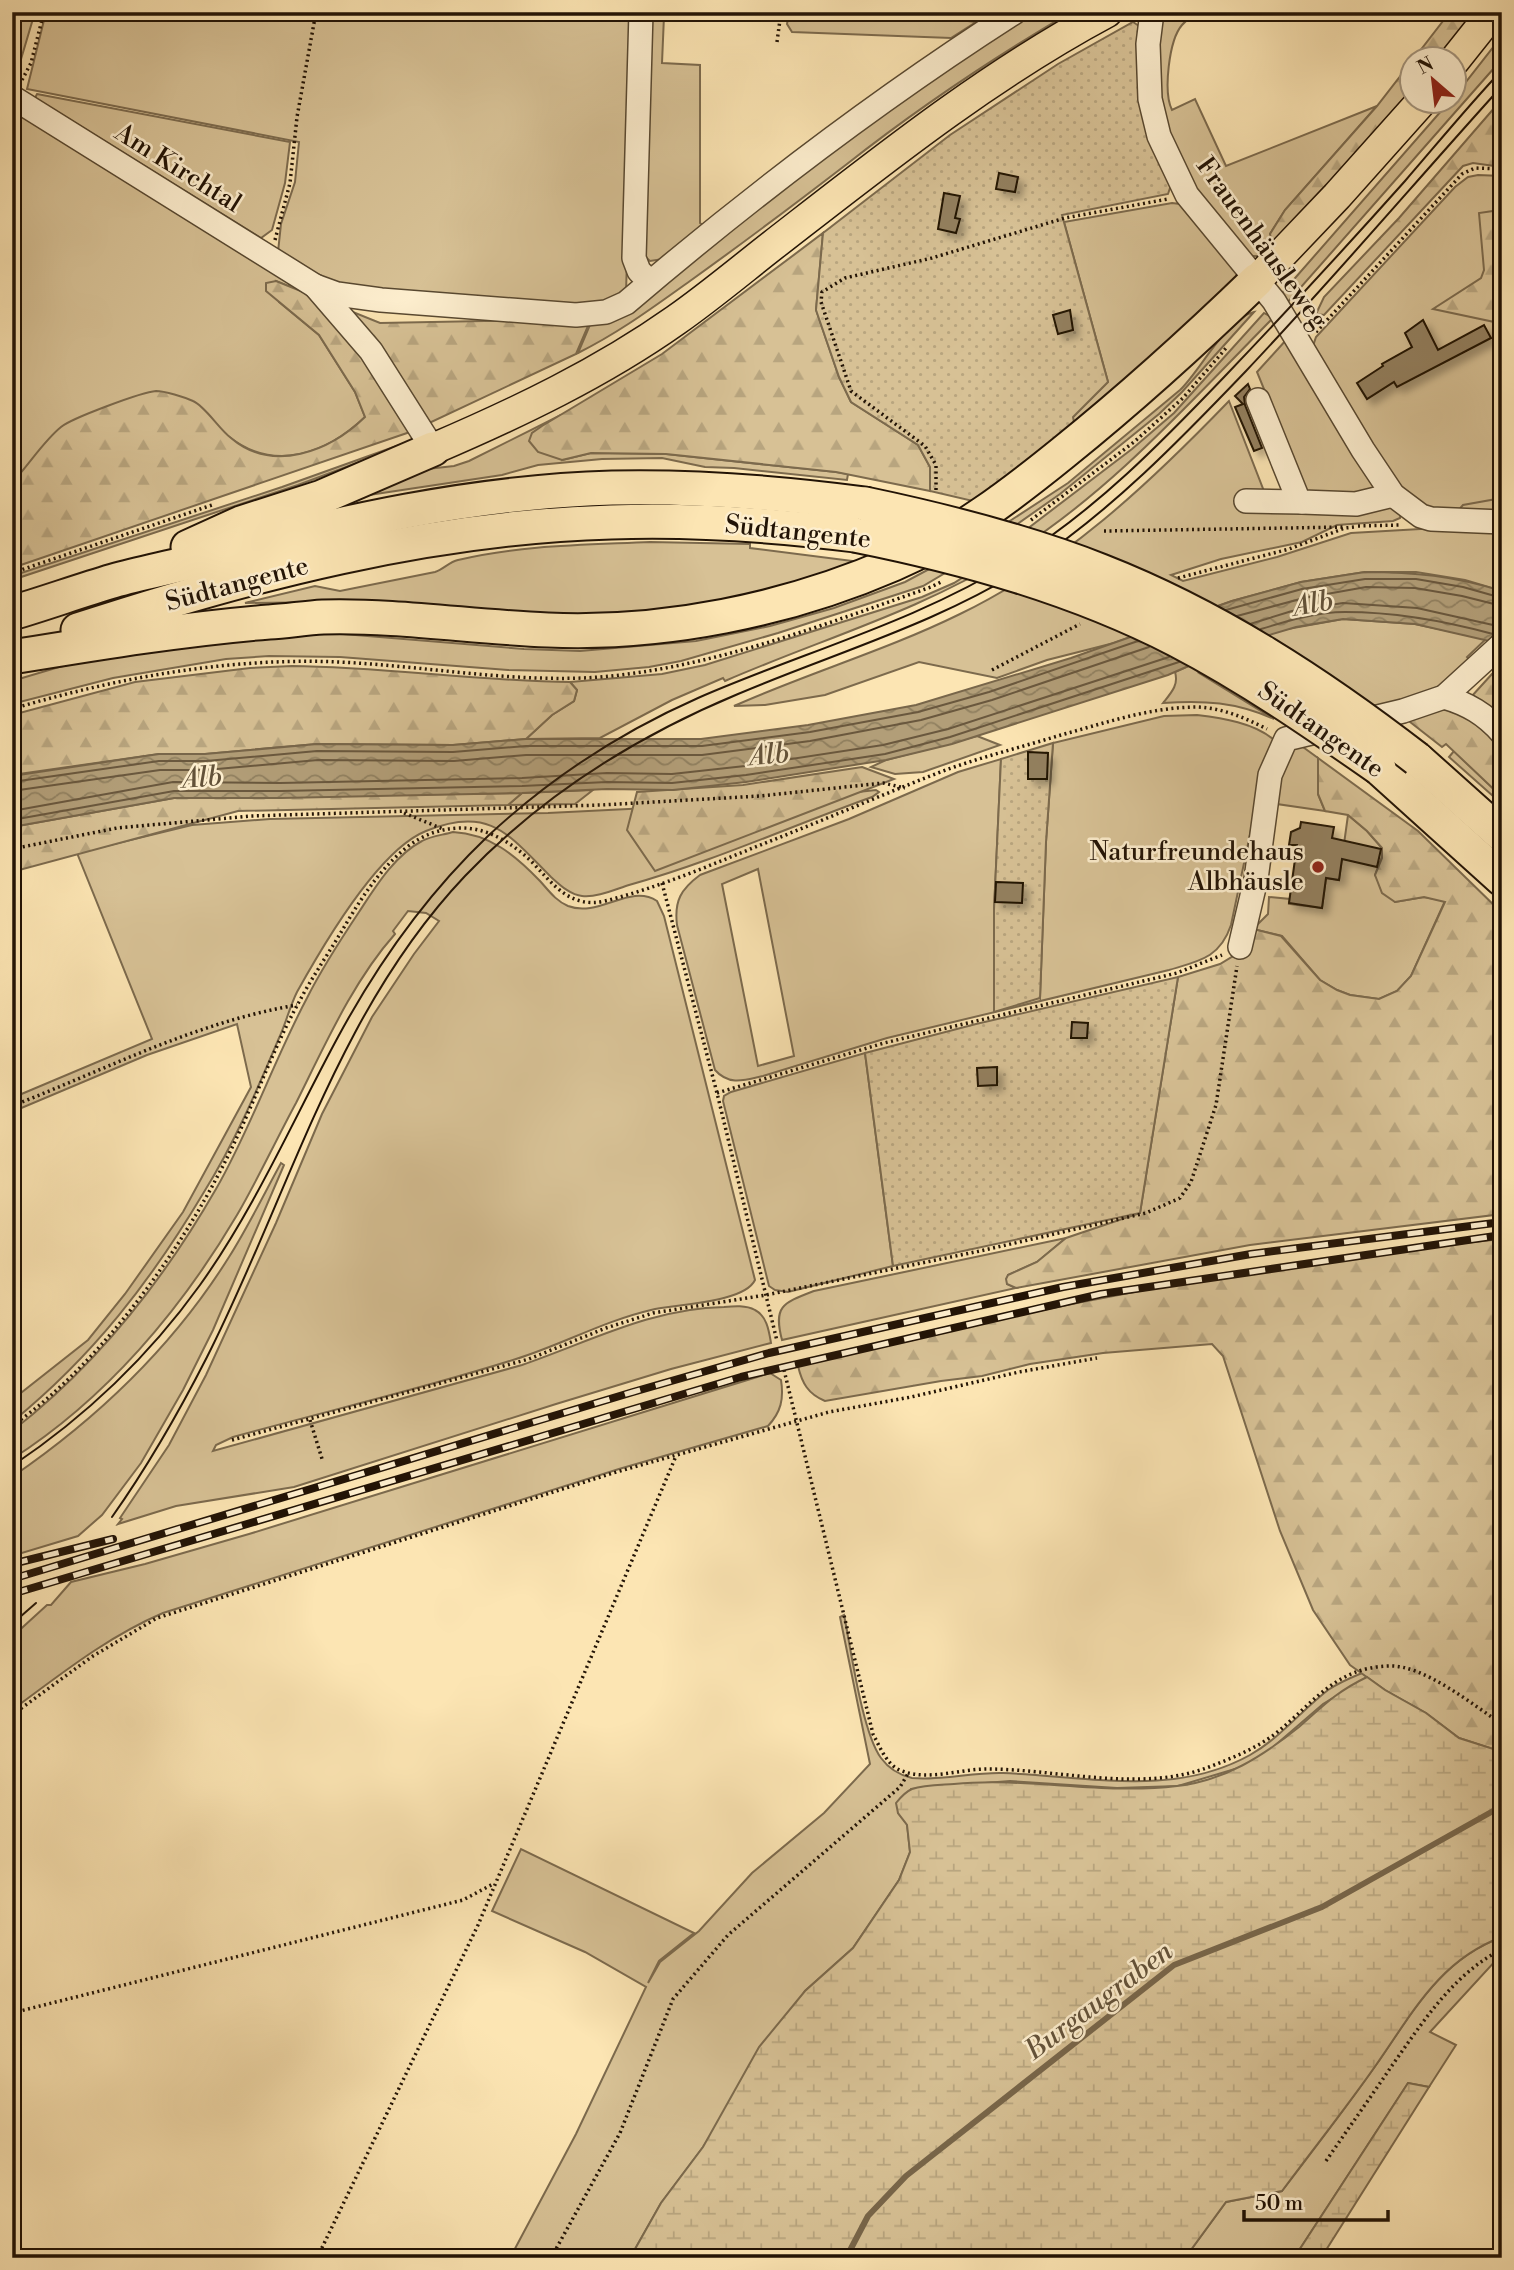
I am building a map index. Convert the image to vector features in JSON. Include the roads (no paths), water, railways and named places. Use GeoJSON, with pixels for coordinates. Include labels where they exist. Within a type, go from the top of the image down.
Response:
{"type":"FeatureCollection","features":[{"type":"Feature","properties":{"kind":"highway"},"geometry":{"type":"LineString","coordinates":[[12,654],[192,630],[320,617],[550,630],[621,629],[692,621],[797,598],[895,563],[957,530],[1013,493],[1158,374],[1257,280]]}},
{"type":"Feature","properties":{"kind":"highway"},"geometry":{"type":"LineString","coordinates":[[116,581],[241,523],[322,496],[433,449]]}},
{"type":"Feature","properties":{"kind":"highway","name":"Südtangente"},"geometry":{"type":"LineString","coordinates":[[12,613],[116,581],[285,537],[383,515],[483,498],[609,488],[674,487],[738,490],[865,504],[947,522],[1021,543],[1102,571],[1182,607],[1302,675],[1366,720],[1417,759],[1502,835]]}},
{"type":"Feature","properties":{"kind":"highway","name":"Südtangente"},"geometry":{"type":"LineString","coordinates":[[12,654],[143,609],[228,584],[376,551],[487,532],[575,523],[666,521],[768,525],[855,535],[935,551],[1014,575],[1095,603],[1174,639],[1289,704],[1379,768],[1502,879]]}},
{"type":"Feature","properties":{"kind":"main road"},"geometry":{"type":"LineString","coordinates":[[433,449],[548,396],[615,359],[676,320],[964,101],[1107,12]]}},
{"type":"Feature","properties":{"kind":"main road"},"geometry":{"type":"LineString","coordinates":[[1466,46],[1493,12]]}},
{"type":"Feature","properties":{"kind":"main road"},"geometry":{"type":"LineString","coordinates":[[1257,280],[1408,116]]}},
{"type":"Feature","properties":{"kind":"street"},"geometry":{"type":"LineString","coordinates":[[640,12],[634,258],[639,271],[650,282],[730,217],[877,107],[1014,12]]}},
{"type":"Feature","properties":{"kind":"street","name":"Frauenhäusleweg"},"geometry":{"type":"LineString","coordinates":[[1152,12],[1148,44],[1150,99],[1159,136],[1187,195],[1257,280],[1303,346],[1363,450],[1393,495],[1415,512],[1431,519],[1502,522]]}},
{"type":"Feature","properties":{"kind":"street","name":"Am Kirchtal"},"geometry":{"type":"LineString","coordinates":[[13,97],[315,286],[337,294],[564,315],[606,312],[626,303],[650,282]]}},
{"type":"Feature","properties":{"kind":"street","name":"Am Kirchtal"},"geometry":{"type":"LineString","coordinates":[[315,286],[371,351],[433,449]]}},
{"type":"Feature","properties":{"kind":"street"},"geometry":{"type":"LineString","coordinates":[[1258,400],[1298,499],[1302,502]]}},
{"type":"Feature","properties":{"kind":"street"},"geometry":{"type":"LineString","coordinates":[[1246,501],[1356,504],[1393,495]]}},
{"type":"Feature","properties":{"kind":"street"},"geometry":{"type":"LineString","coordinates":[[1240,947],[1256,879],[1270,775],[1286,739],[1403,711],[1444,697],[1497,648]]}},
{"type":"Feature","properties":{"kind":"street"},"geometry":{"type":"LineString","coordinates":[[1444,697],[1462,702],[1481,713],[1502,733]]}},
{"type":"Feature","properties":{"kind":"water","name":"Alb"},"geometry":{"type":"Polygon","coordinates":[[[1365,572],[1434,576],[1502,591],[1502,644],[1415,624],[1343,619],[1296,627],[1236,645],[1168,675],[952,744],[886,760],[746,782],[673,790],[174,798],[12,827],[12,776],[159,754],[205,754],[317,744],[453,745],[526,739],[701,739],[808,725],[916,705],[1071,658],[1232,601],[1301,582],[1365,572]]]}},
{"type":"Feature","properties":{"kind":"waterway","name":"Burgaugraben"},"geometry":{"type":"LineString","coordinates":[[846,2258],[868,2216],[906,2176],[1174,1965],[1322,1907],[1502,1806]]}},
{"type":"Feature","properties":{"kind":"tram line"},"geometry":{"type":"LineString","coordinates":[[12,1466],[65,1427],[114,1384],[159,1336],[200,1285],[238,1225],[338,1037],[387,956],[444,881],[488,836],[561,776],[641,726],[738,681],[859,635],[938,601],[1015,560],[1073,519],[1153,450],[1227,374],[1361,230],[1502,70]]}},
{"type":"Feature","properties":{"kind":"tram line"},"geometry":{"type":"LineString","coordinates":[[112,1517],[163,1438],[207,1357],[237,1295],[319,1106],[382,985],[420,929],[465,876],[526,819],[558,794],[627,749],[738,694],[961,603],[996,585],[1061,543],[1144,474],[1221,397],[1311,301],[1502,86]]}},
{"type":"Feature","properties":{"kind":"tram line"},"geometry":{"type":"LineString","coordinates":[[12,1624],[36,1603]]}},
{"type":"Feature","properties":{"kind":"railway"},"geometry":{"type":"LineString","coordinates":[[12,1579],[769,1353],[1063,1287],[1251,1254],[1502,1222]]}},
{"type":"Feature","properties":{"kind":"railway"},"geometry":{"type":"LineString","coordinates":[[12,1594],[741,1377],[1101,1294],[1502,1235]]}},
{"type":"Feature","properties":{"kind":"railway"},"geometry":{"type":"LineString","coordinates":[[12,1564],[113,1539]]}},
{"type":"Feature","properties":{"kind":"place","name":"Naturfreundehaus Albhäusle"},"geometry":{"type":"Point","coordinates":[1318,867]}}]}
